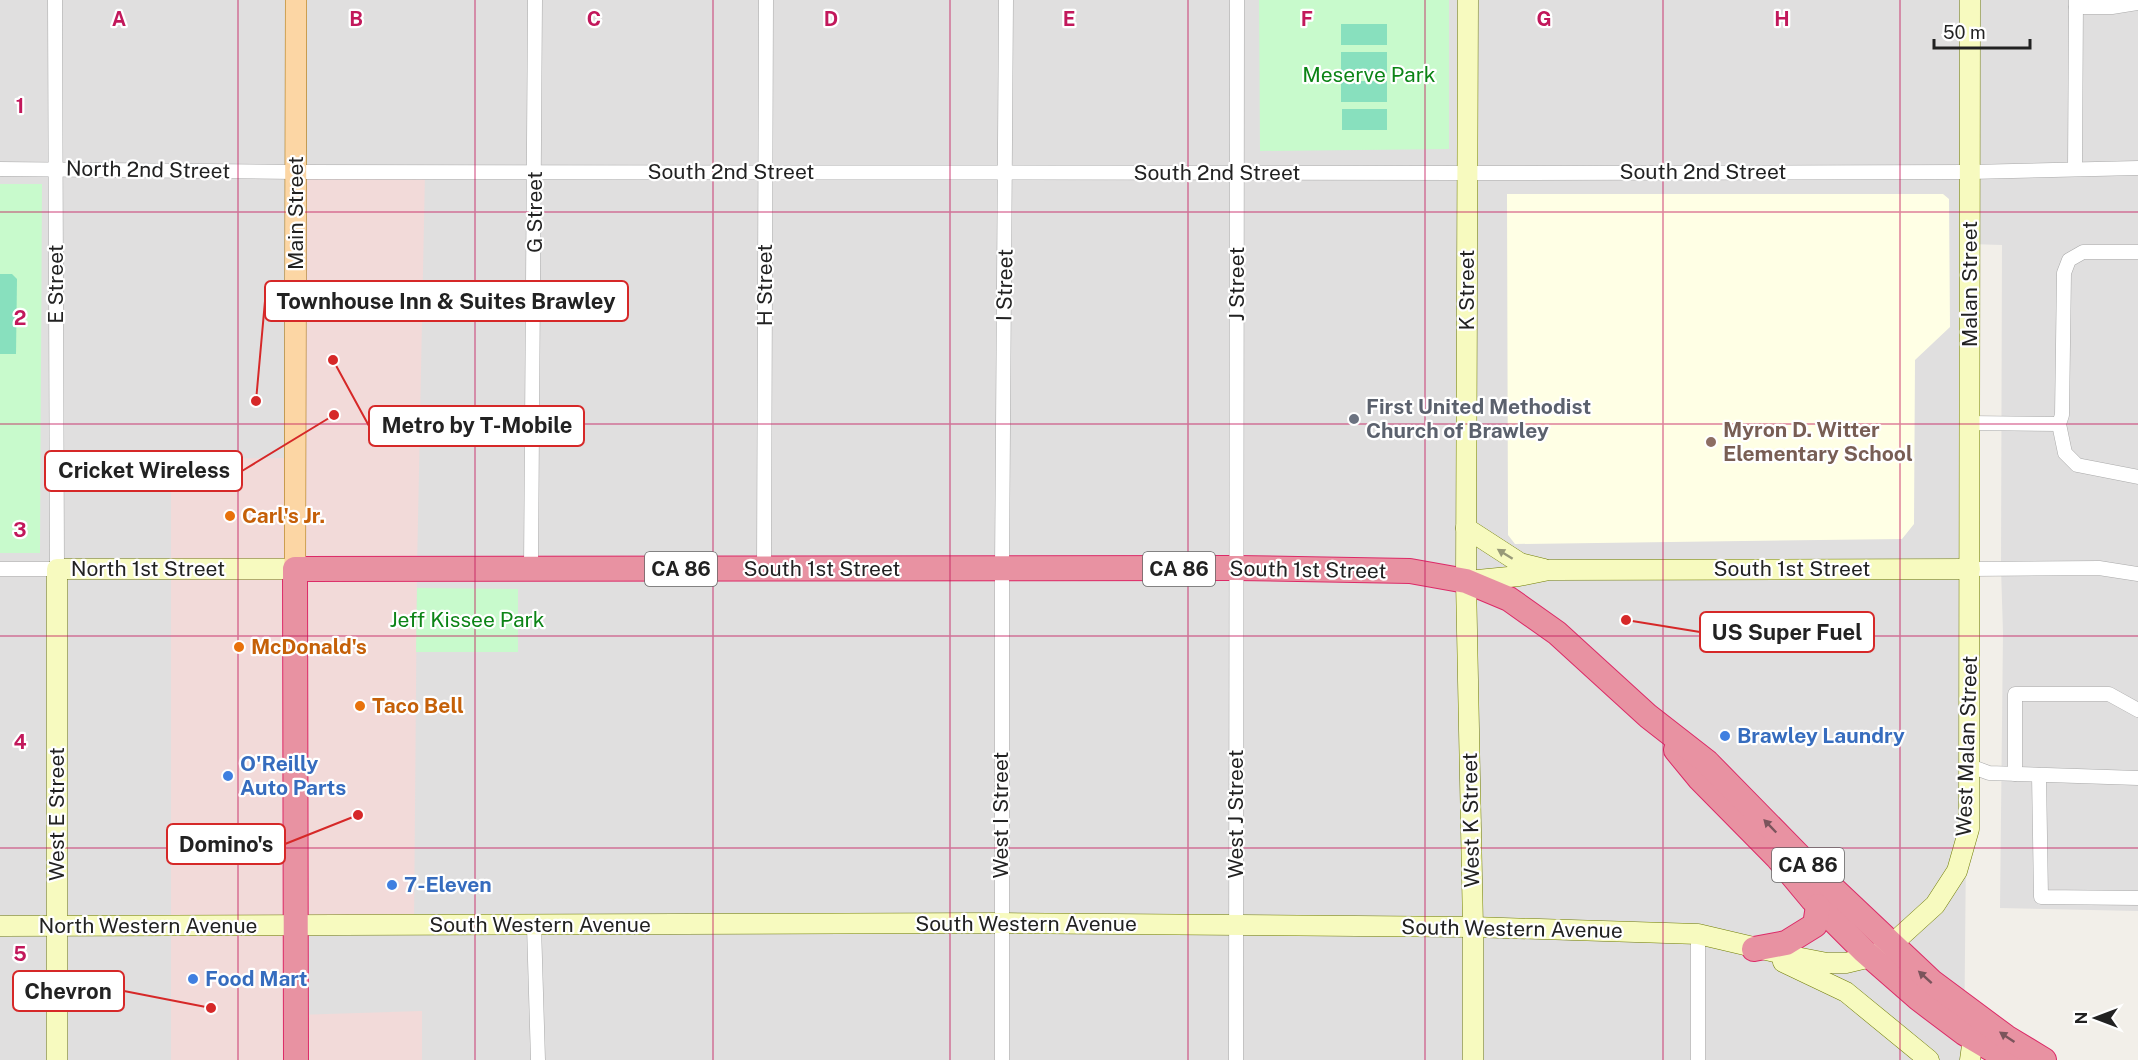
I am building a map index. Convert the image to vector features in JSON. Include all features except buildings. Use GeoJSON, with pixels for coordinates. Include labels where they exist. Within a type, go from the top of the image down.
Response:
{"type":"FeatureCollection","features":[{"type":"Feature","properties":{"kind":"highway","name":"South 1st Street"},"geometry":{"type":"LineString","coordinates":[[295,569],[1236,568],[1410,571],[1466,581]]}},
{"type":"Feature","properties":{"kind":"highway"},"geometry":{"type":"LineString","coordinates":[[295,569],[296,1060]]}},
{"type":"Feature","properties":{"kind":"highway","name":"CA 86"},"geometry":{"type":"LineString","coordinates":[[1466,581],[1509,599],[1548,626],[1648,716],[1707,762],[1807,864],[1919,999],[1972,1049],[2010,1060]]}},
{"type":"Feature","properties":{"kind":"highway","name":"CA 86"},"geometry":{"type":"LineString","coordinates":[[1648,716],[1699,778],[1777,857],[1818,906],[1881,951],[1932,982],[2007,1038],[2044,1060]]}},
{"type":"Feature","properties":{"kind":"highway"},"geometry":{"type":"LineString","coordinates":[[1754,948],[1786,943],[1815,925],[1818,906]]}},
{"type":"Feature","properties":{"kind":"main road","name":"Main Street"},"geometry":{"type":"LineString","coordinates":[[295,569],[296,0]]}},
{"type":"Feature","properties":{"kind":"street","name":"E Street"},"geometry":{"type":"LineString","coordinates":[[55,0],[57,569]]}},
{"type":"Feature","properties":{"kind":"street","name":"G Street"},"geometry":{"type":"LineString","coordinates":[[531,569],[535,0]]}},
{"type":"Feature","properties":{"kind":"street","name":"H Street"},"geometry":{"type":"LineString","coordinates":[[765,570],[766,0]]}},
{"type":"Feature","properties":{"kind":"street","name":"I Street"},"geometry":{"type":"LineString","coordinates":[[1002,569],[1006,0]]}},
{"type":"Feature","properties":{"kind":"street","name":"J Street"},"geometry":{"type":"LineString","coordinates":[[1236,568],[1238,0]]}},
{"type":"Feature","properties":{"kind":"street","name":"K Street"},"geometry":{"type":"LineString","coordinates":[[1466,581],[1468,0]]}},
{"type":"Feature","properties":{"kind":"street","name":"Malan Street"},"geometry":{"type":"LineString","coordinates":[[1970,0],[1970,568]]}},
{"type":"Feature","properties":{"kind":"street"},"geometry":{"type":"LineString","coordinates":[[2075,169],[2076,3],[2112,7],[2138,3]]}},
{"type":"Feature","properties":{"kind":"street","name":"South 2nd Street"},"geometry":{"type":"LineString","coordinates":[[296,172],[1970,172],[2138,168]]}},
{"type":"Feature","properties":{"kind":"street","name":"North 2nd Street"},"geometry":{"type":"LineString","coordinates":[[0,169],[296,172]]}},
{"type":"Feature","properties":{"kind":"street"},"geometry":{"type":"LineString","coordinates":[[2138,252],[2083,252],[2069,260],[2064,273],[2062,415],[2059,424],[2065,453],[2077,465],[2138,477]]}},
{"type":"Feature","properties":{"kind":"street"},"geometry":{"type":"LineString","coordinates":[[1970,423],[2059,424]]}},
{"type":"Feature","properties":{"kind":"street"},"geometry":{"type":"LineString","coordinates":[[1466,528],[1520,563],[1549,570]]}},
{"type":"Feature","properties":{"kind":"street","name":"West J Street"},"geometry":{"type":"LineString","coordinates":[[1236,568],[1236,1060]]}},
{"type":"Feature","properties":{"kind":"street","name":"West Malan Street"},"geometry":{"type":"LineString","coordinates":[[1881,951],[1935,905],[1957,871],[1969,829],[1970,568]]}},
{"type":"Feature","properties":{"kind":"street","name":"South 1st Street"},"geometry":{"type":"LineString","coordinates":[[1466,581],[1519,576],[1549,570],[2099,568],[2138,574]]}},
{"type":"Feature","properties":{"kind":"street","name":"North 1st Street"},"geometry":{"type":"LineString","coordinates":[[0,569],[295,569]]}},
{"type":"Feature","properties":{"kind":"street","name":"West E Street"},"geometry":{"type":"LineString","coordinates":[[57,569],[57,1060]]}},
{"type":"Feature","properties":{"kind":"street","name":"West I Street"},"geometry":{"type":"LineString","coordinates":[[1002,569],[1002,1060]]}},
{"type":"Feature","properties":{"kind":"street","name":"West K Street"},"geometry":{"type":"LineString","coordinates":[[1466,581],[1473,927],[1473,1060]]}},
{"type":"Feature","properties":{"kind":"street"},"geometry":{"type":"LineString","coordinates":[[2015,774],[2015,694],[2109,694],[2138,710]]}},
{"type":"Feature","properties":{"kind":"street"},"geometry":{"type":"LineString","coordinates":[[1970,766],[1989,772],[2015,774],[2138,778]]}},
{"type":"Feature","properties":{"kind":"street"},"geometry":{"type":"LineString","coordinates":[[2039,775],[2041,897],[2138,898]]}},
{"type":"Feature","properties":{"kind":"street","name":"South Western Avenue"},"geometry":{"type":"LineString","coordinates":[[296,925],[1001,923],[1473,927],[1698,934],[1827,963],[1846,963],[1881,951]]}},
{"type":"Feature","properties":{"kind":"street","name":"North Western Avenue"},"geometry":{"type":"LineString","coordinates":[[0,926],[296,925]]}},
{"type":"Feature","properties":{"kind":"street"},"geometry":{"type":"LineString","coordinates":[[534,926],[538,1060]]}},
{"type":"Feature","properties":{"kind":"street"},"geometry":{"type":"LineString","coordinates":[[1698,934],[1698,1060]]}},
{"type":"Feature","properties":{"kind":"street","name":"South Western Avenue"},"geometry":{"type":"LineString","coordinates":[[1754,948],[1846,992],[1929,1060]]}},
{"type":"Feature","properties":{"kind":"shaded area"},"geometry":{"type":"Polygon","coordinates":[[[0,0],[2138,0],[2138,911],[2000,908],[2003,633],[2001,568],[2002,245],[1970,244],[1964,1060],[0,1060],[0,0]]]}},
{"type":"Feature","properties":{"kind":"shaded area"},"geometry":{"type":"Polygon","coordinates":[[[296,172],[425,172],[417,569],[414,926],[297,925],[296,1015],[422,1011],[422,1060],[171,1060],[171,459],[296,458],[296,172]]]}},
{"type":"Feature","properties":{"kind":"shaded area","name":"Myron D. Witter Elementary School"},"geometry":{"type":"Polygon","coordinates":[[[1507,194],[1943,194],[1949,199],[1950,327],[1915,360],[1914,524],[1902,539],[1515,544],[1508,535],[1507,194]]]}},
{"type":"Feature","properties":{"kind":"green space","name":"Meserve Park"},"geometry":{"type":"Polygon","coordinates":[[[1259,0],[1449,0],[1449,149],[1260,151],[1259,0]]]}},
{"type":"Feature","properties":{"kind":"green space"},"geometry":{"type":"Polygon","coordinates":[[[1341,24],[1387,24],[1387,45],[1341,45],[1341,24]]]}},
{"type":"Feature","properties":{"kind":"green space"},"geometry":{"type":"Polygon","coordinates":[[[1341,52],[1387,52],[1387,73],[1341,73],[1341,52]]]}},
{"type":"Feature","properties":{"kind":"green space"},"geometry":{"type":"Polygon","coordinates":[[[1341,81],[1387,81],[1387,102],[1341,102],[1341,81]]]}},
{"type":"Feature","properties":{"kind":"green space"},"geometry":{"type":"Polygon","coordinates":[[[1342,109],[1387,109],[1387,130],[1342,130],[1342,109]]]}},
{"type":"Feature","properties":{"kind":"green space"},"geometry":{"type":"Polygon","coordinates":[[[0,184],[42,184],[40,553],[0,553],[0,184]]]}},
{"type":"Feature","properties":{"kind":"green space"},"geometry":{"type":"Polygon","coordinates":[[[0,274],[12,274],[17,279],[16,354],[0,354],[0,274]]]}},
{"type":"Feature","properties":{"kind":"green space","name":"Jeff Kissee Park"},"geometry":{"type":"Polygon","coordinates":[[[417,588],[518,589],[518,652],[416,652],[417,588]]]}},
{"type":"Feature","properties":{"kind":"place","name":"Metro by T-Mobile"},"geometry":{"type":"Point","coordinates":[333,360]}},
{"type":"Feature","properties":{"kind":"place","name":"Townhouse Inn & Suites Brawley"},"geometry":{"type":"Point","coordinates":[256,401]}},
{"type":"Feature","properties":{"kind":"place","name":"Cricket Wireless"},"geometry":{"type":"Point","coordinates":[334,415]}},
{"type":"Feature","properties":{"kind":"place","name":"First United Methodist Church of Brawley"},"geometry":{"type":"Point","coordinates":[1354,419]}},
{"type":"Feature","properties":{"kind":"place","name":"Myron D. Witter Elementary School"},"geometry":{"type":"Point","coordinates":[1711,442]}},
{"type":"Feature","properties":{"kind":"place","name":"Carl's Jr."},"geometry":{"type":"Point","coordinates":[230,516]}},
{"type":"Feature","properties":{"kind":"place","name":"US Super Fuel"},"geometry":{"type":"Point","coordinates":[1626,620]}},
{"type":"Feature","properties":{"kind":"place","name":"McDonald's"},"geometry":{"type":"Point","coordinates":[239,647]}},
{"type":"Feature","properties":{"kind":"place","name":"Taco Bell"},"geometry":{"type":"Point","coordinates":[360,706]}},
{"type":"Feature","properties":{"kind":"place","name":"Brawley Laundry"},"geometry":{"type":"Point","coordinates":[1725,736]}},
{"type":"Feature","properties":{"kind":"place","name":"O'Reilly Auto Parts"},"geometry":{"type":"Point","coordinates":[228,776]}},
{"type":"Feature","properties":{"kind":"place","name":"Domino's"},"geometry":{"type":"Point","coordinates":[358,815]}},
{"type":"Feature","properties":{"kind":"place","name":"7-Eleven"},"geometry":{"type":"Point","coordinates":[392,885]}},
{"type":"Feature","properties":{"kind":"place","name":"Food Mart"},"geometry":{"type":"Point","coordinates":[193,979]}},
{"type":"Feature","properties":{"kind":"place","name":"Chevron"},"geometry":{"type":"Point","coordinates":[211,1008]}}]}
